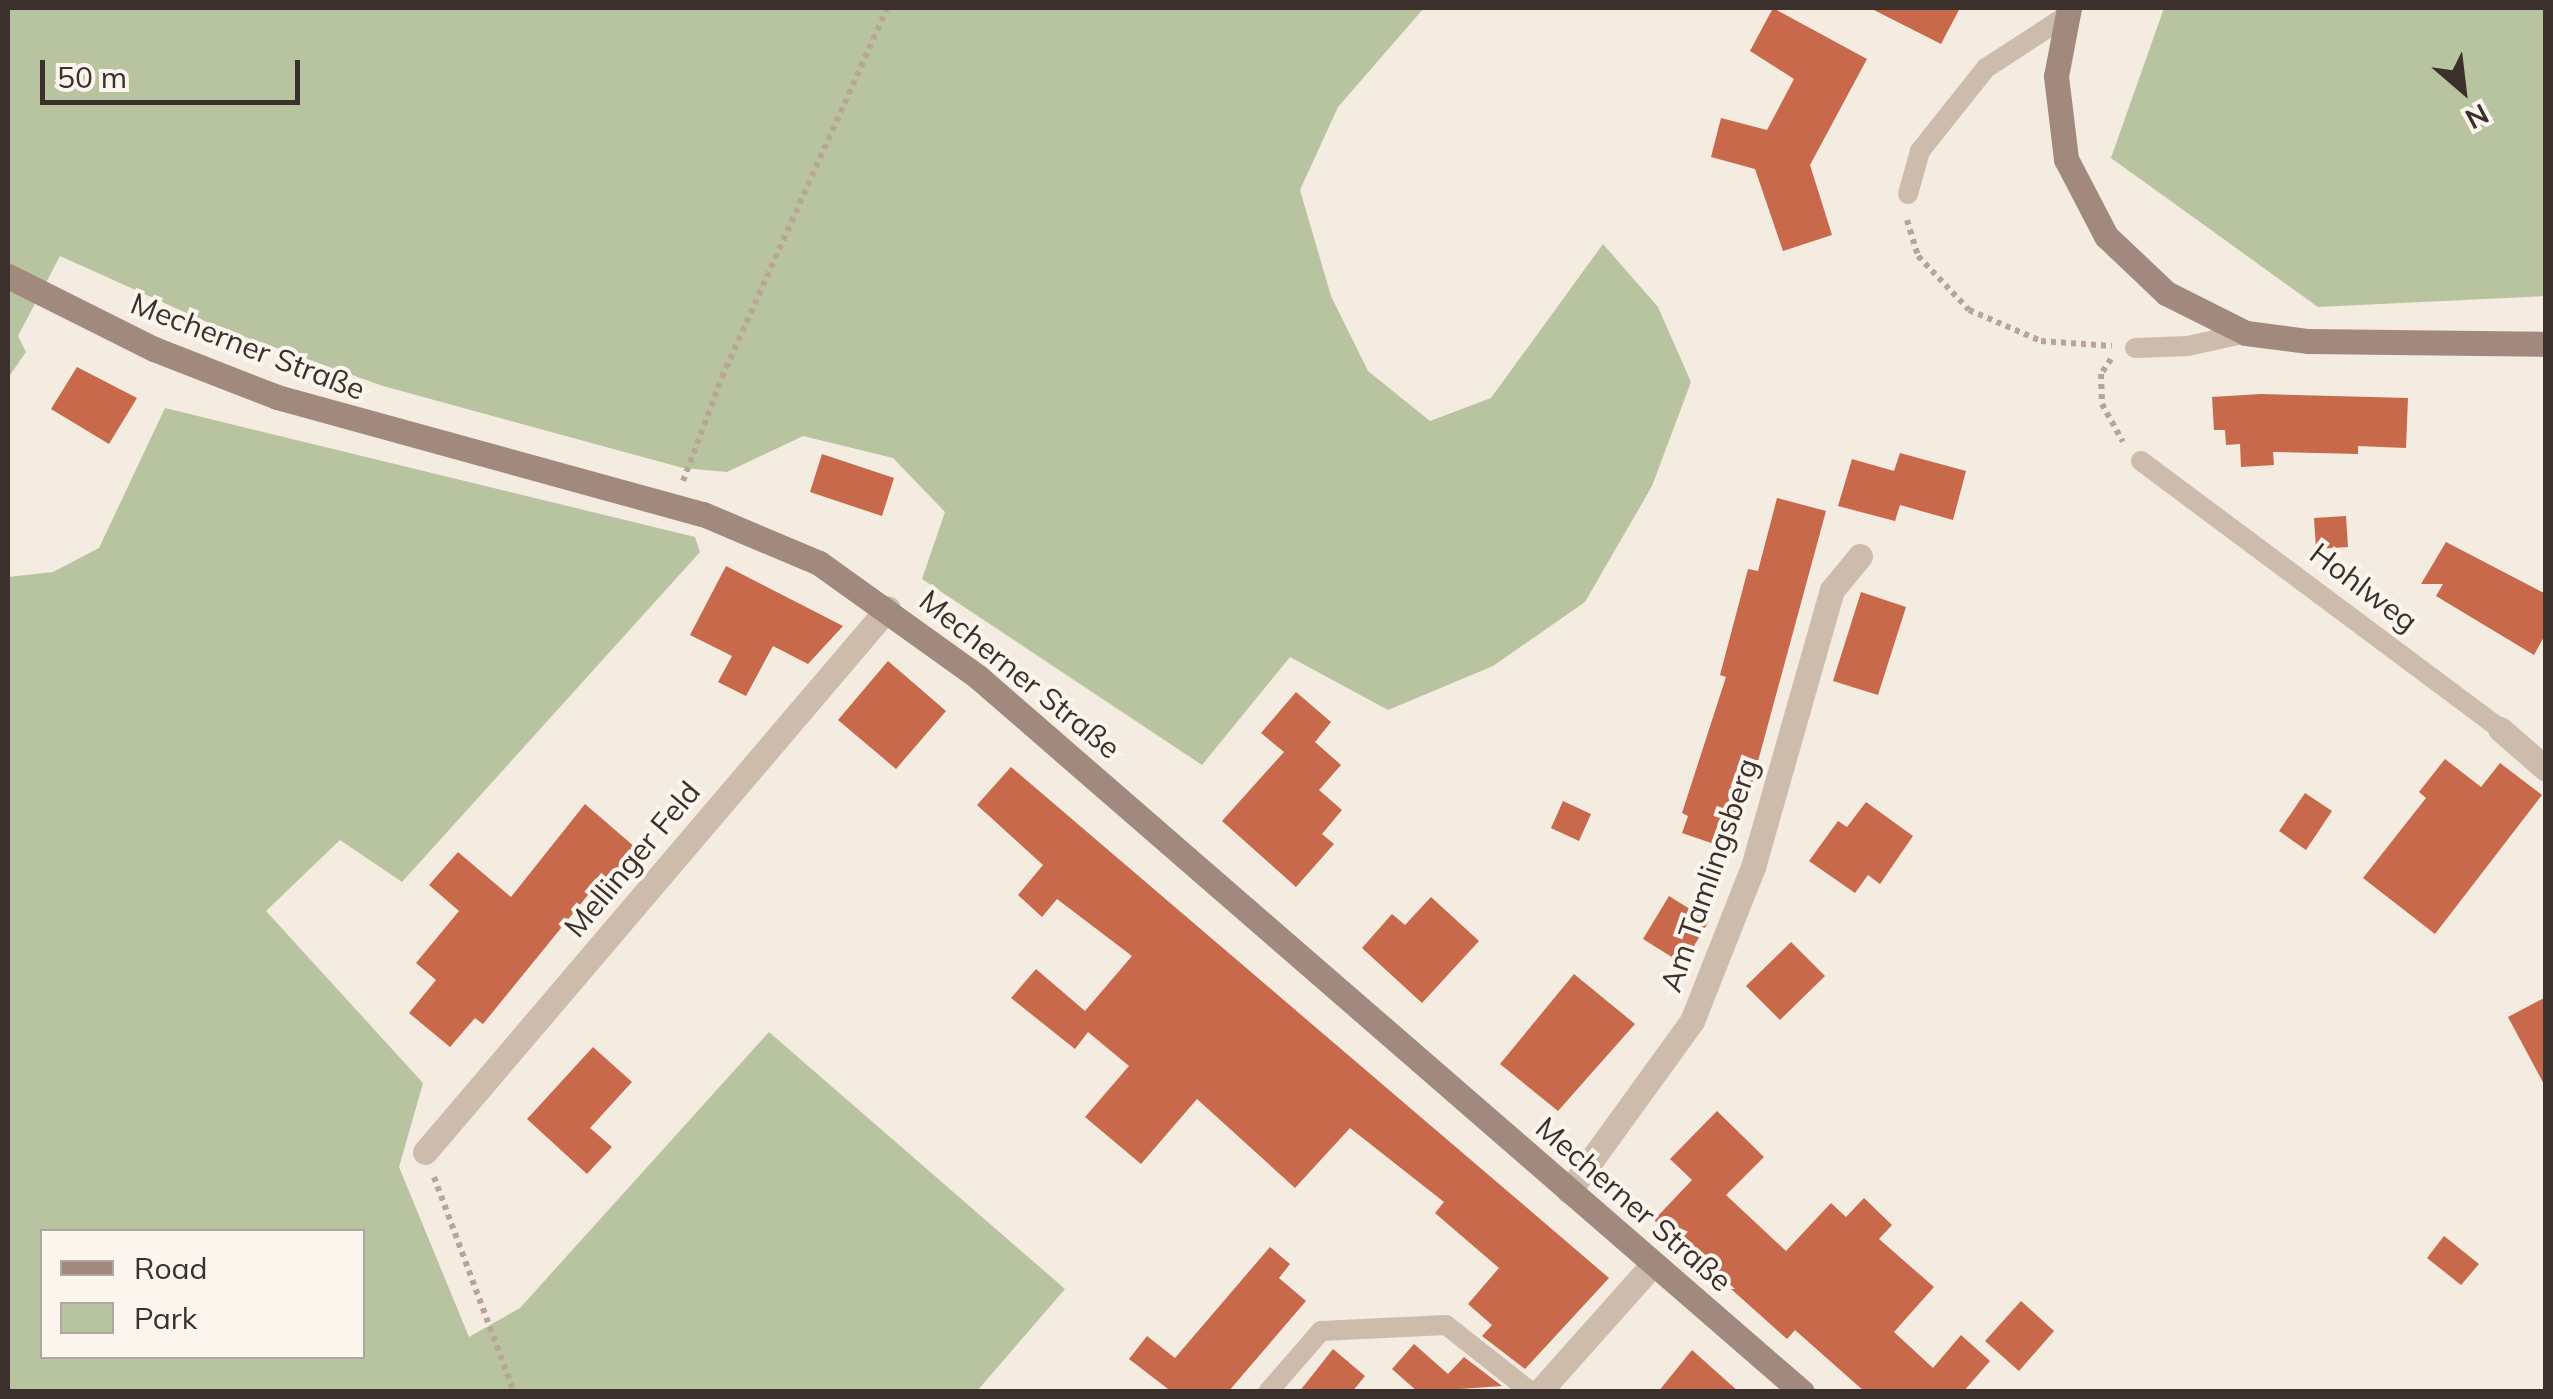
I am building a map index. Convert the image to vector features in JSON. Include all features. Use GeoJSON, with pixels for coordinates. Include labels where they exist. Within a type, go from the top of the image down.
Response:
{"type":"FeatureCollection","features":[{"type":"Feature","properties":{"kind":"main road"},"geometry":{"type":"LineString","coordinates":[[2068,12],[2057,115],[2082,197],[2135,267],[2206,317],[2246,333],[2325,342],[2546,344]]}},
{"type":"Feature","properties":{"kind":"main road","name":"Mecherner Straße"},"geometry":{"type":"LineString","coordinates":[[8,276],[33,292],[154,349],[295,403],[674,506],[819,563],[888,608],[978,677],[1802,1392]]}},
{"type":"Feature","properties":{"kind":"street","name":"Am Tamlingsberg"},"geometry":{"type":"LineString","coordinates":[[1569,1191],[1692,1021],[1753,867],[1832,590],[1860,556]]}},
{"type":"Feature","properties":{"kind":"street","name":"Mellinger Feld"},"geometry":{"type":"LineString","coordinates":[[425,1152],[888,608]]}},
{"type":"Feature","properties":{"kind":"street","name":"Hohlweg"},"geometry":{"type":"LineString","coordinates":[[2500,729],[2546,769]]}},
{"type":"Feature","properties":{"kind":"street"},"geometry":{"type":"LineString","coordinates":[[1539,1392],[1653,1264]]}},
{"type":"Feature","properties":{"kind":"lane"},"geometry":{"type":"LineString","coordinates":[[1908,194],[1920,151],[1986,68],[2068,12]]}},
{"type":"Feature","properties":{"kind":"lane"},"geometry":{"type":"LineString","coordinates":[[2127,347],[2246,333]]}},
{"type":"Feature","properties":{"kind":"lane","name":"Hohlweg"},"geometry":{"type":"LineString","coordinates":[[2141,461],[2500,729]]}},
{"type":"Feature","properties":{"kind":"lane"},"geometry":{"type":"LineString","coordinates":[[1268,1392],[1321,1332],[1446,1325],[1531,1392]]}},
{"type":"Feature","properties":{"kind":"path"},"geometry":{"type":"LineString","coordinates":[[674,506],[722,377],[887,8]]}},
{"type":"Feature","properties":{"kind":"path"},"geometry":{"type":"LineString","coordinates":[[1908,194],[1907,225],[1918,256],[1968,310],[2041,341],[2127,347]]}},
{"type":"Feature","properties":{"kind":"path"},"geometry":{"type":"LineString","coordinates":[[2127,347],[2101,374],[2102,404],[2113,432],[2141,461]]}},
{"type":"Feature","properties":{"kind":"path"},"geometry":{"type":"LineString","coordinates":[[425,1152],[514,1392]]}},
{"type":"Feature","properties":{"kind":"green space"},"geometry":{"type":"Polygon","coordinates":[[[8,8],[1424,8],[1338,107],[1300,190],[1331,296],[1368,371],[1430,421],[1491,398],[1603,244],[1658,307],[1691,382],[1652,486],[1585,602],[1493,666],[1388,710],[1290,657],[1202,765],[922,579],[945,512],[893,458],[803,436],[727,472],[683,468],[383,386],[220,328],[60,256],[18,336],[26,352],[8,378],[8,8]]]}},
{"type":"Feature","properties":{"kind":"green space"},"geometry":{"type":"Polygon","coordinates":[[[2164,8],[2545,8],[2545,296],[2318,307],[2111,158],[2164,8]]]}},
{"type":"Feature","properties":{"kind":"green space"},"geometry":{"type":"Polygon","coordinates":[[[165,408],[695,537],[700,552],[402,882],[340,840],[266,911],[423,1083],[399,1167],[469,1337],[520,1308],[769,1032],[1065,1289],[977,1391],[8,1391],[8,577],[53,572],[99,548],[165,408]]]}},
{"type":"Feature","properties":{"kind":"building"},"geometry":{"type":"Polygon","coordinates":[[[1773,8],[1867,59],[1810,165],[1832,235],[1783,251],[1755,169],[1711,157],[1721,118],[1767,130],[1794,79],[1750,51],[1773,8]]]}},
{"type":"Feature","properties":{"kind":"building"},"geometry":{"type":"Polygon","coordinates":[[[1870,8],[1960,8],[1941,44],[1870,8]]]}},
{"type":"Feature","properties":{"kind":"building"},"geometry":{"type":"Polygon","coordinates":[[[77,367],[137,398],[109,444],[51,409],[77,367]]]}},
{"type":"Feature","properties":{"kind":"building"},"geometry":{"type":"Polygon","coordinates":[[[2261,394],[2408,398],[2406,448],[2358,446],[2358,454],[2273,452],[2274,465],[2241,467],[2240,444],[2226,445],[2225,430],[2214,430],[2212,397],[2261,394]]]}},
{"type":"Feature","properties":{"kind":"building"},"geometry":{"type":"Polygon","coordinates":[[[1900,453],[1966,471],[1953,520],[1900,505],[1895,521],[1838,506],[1852,459],[1894,471],[1900,453]]]}},
{"type":"Feature","properties":{"kind":"building"},"geometry":{"type":"Polygon","coordinates":[[[822,454],[894,478],[882,516],[810,492],[822,454]]]}},
{"type":"Feature","properties":{"kind":"building"},"geometry":{"type":"Polygon","coordinates":[[[1777,498],[1826,511],[1751,787],[1735,832],[1726,829],[1720,846],[1682,833],[1688,816],[1682,813],[1726,677],[1720,675],[1748,569],[1758,571],[1777,498]]]}},
{"type":"Feature","properties":{"kind":"building"},"geometry":{"type":"Polygon","coordinates":[[[2346,516],[2348,547],[2316,549],[2314,518],[2346,516]]]}},
{"type":"Feature","properties":{"kind":"building"},"geometry":{"type":"Polygon","coordinates":[[[2446,542],[2546,594],[2546,633],[2534,655],[2436,596],[2443,584],[2421,584],[2446,542]]]}},
{"type":"Feature","properties":{"kind":"building"},"geometry":{"type":"Polygon","coordinates":[[[726,566],[843,626],[808,664],[773,646],[746,696],[718,682],[732,656],[690,635],[726,566]]]}},
{"type":"Feature","properties":{"kind":"building"},"geometry":{"type":"Polygon","coordinates":[[[1861,592],[1906,607],[1878,695],[1833,681],[1861,592]]]}},
{"type":"Feature","properties":{"kind":"building"},"geometry":{"type":"Polygon","coordinates":[[[888,661],[946,711],[896,769],[838,720],[888,661]]]}},
{"type":"Feature","properties":{"kind":"building"},"geometry":{"type":"Polygon","coordinates":[[[1296,692],[1331,722],[1315,742],[1341,765],[1319,790],[1342,810],[1322,834],[1334,844],[1296,887],[1222,821],[1284,752],[1261,733],[1296,692]]]}},
{"type":"Feature","properties":{"kind":"building"},"geometry":{"type":"Polygon","coordinates":[[[2445,759],[2481,787],[2500,763],[2542,795],[2435,934],[2363,878],[2426,798],[2419,792],[2445,759]]]}},
{"type":"Feature","properties":{"kind":"building"},"geometry":{"type":"Polygon","coordinates":[[[1011,767],[1609,1278],[1525,1369],[1482,1336],[1492,1325],[1468,1304],[1499,1268],[1435,1213],[1444,1202],[1350,1128],[1295,1188],[1197,1099],[1141,1164],[1085,1117],[1129,1066],[1088,1032],[1075,1049],[1011,998],[1036,969],[1085,1011],[1132,956],[1057,899],[1042,917],[1018,895],[1043,865],[977,805],[1011,767]]]}},
{"type":"Feature","properties":{"kind":"building"},"geometry":{"type":"Polygon","coordinates":[[[2305,793],[2332,811],[2306,850],[2279,831],[2305,793]]]}},
{"type":"Feature","properties":{"kind":"building"},"geometry":{"type":"Polygon","coordinates":[[[1563,801],[1591,814],[1579,841],[1551,828],[1563,801]]]}},
{"type":"Feature","properties":{"kind":"building"},"geometry":{"type":"Polygon","coordinates":[[[1866,802],[1913,836],[1880,884],[1868,875],[1855,893],[1809,861],[1838,821],[1847,827],[1866,802]]]}},
{"type":"Feature","properties":{"kind":"building"},"geometry":{"type":"Polygon","coordinates":[[[585,804],[636,848],[596,894],[592,890],[483,1024],[475,1018],[450,1047],[409,1013],[436,980],[416,963],[459,911],[429,885],[458,852],[511,897],[585,804]]]}},
{"type":"Feature","properties":{"kind":"building"},"geometry":{"type":"Polygon","coordinates":[[[1669,896],[1709,921],[1683,964],[1643,939],[1669,896]]]}},
{"type":"Feature","properties":{"kind":"building"},"geometry":{"type":"Polygon","coordinates":[[[1431,897],[1479,941],[1422,1003],[1362,948],[1392,914],[1405,925],[1431,897]]]}},
{"type":"Feature","properties":{"kind":"building"},"geometry":{"type":"Polygon","coordinates":[[[1791,942],[1825,976],[1780,1020],[1746,986],[1791,942]]]}},
{"type":"Feature","properties":{"kind":"building"},"geometry":{"type":"Polygon","coordinates":[[[1574,974],[1635,1024],[1558,1111],[1500,1064],[1574,974]]]}},
{"type":"Feature","properties":{"kind":"building"},"geometry":{"type":"Polygon","coordinates":[[[2546,997],[2546,1088],[2508,1017],[2546,997]]]}},
{"type":"Feature","properties":{"kind":"building"},"geometry":{"type":"Polygon","coordinates":[[[593,1047],[632,1082],[590,1128],[612,1147],[587,1174],[527,1119],[593,1047]]]}},
{"type":"Feature","properties":{"kind":"building"},"geometry":{"type":"Polygon","coordinates":[[[1717,1111],[1764,1157],[1726,1195],[1786,1251],[1831,1203],[1846,1217],[1864,1198],[1892,1225],[1879,1239],[1934,1287],[1894,1332],[1933,1368],[1961,1335],[1990,1361],[1963,1392],[1865,1392],[1795,1330],[1787,1339],[1654,1220],[1692,1180],[1670,1159],[1717,1111]]]}},
{"type":"Feature","properties":{"kind":"building"},"geometry":{"type":"Polygon","coordinates":[[[2444,1236],[2479,1264],[2461,1285],[2427,1258],[2444,1236]]]}},
{"type":"Feature","properties":{"kind":"building"},"geometry":{"type":"Polygon","coordinates":[[[1270,1247],[1290,1264],[1279,1278],[1306,1301],[1228,1392],[1172,1392],[1129,1359],[1147,1336],[1175,1358],[1270,1247]]]}},
{"type":"Feature","properties":{"kind":"building"},"geometry":{"type":"Polygon","coordinates":[[[2021,1301],[2054,1331],[2019,1371],[1985,1341],[2021,1301]]]}},
{"type":"Feature","properties":{"kind":"building"},"geometry":{"type":"Polygon","coordinates":[[[1414,1344],[1448,1374],[1464,1357],[1502,1386],[1418,1392],[1392,1369],[1414,1344]]]}},
{"type":"Feature","properties":{"kind":"building"},"geometry":{"type":"Polygon","coordinates":[[[1333,1349],[1365,1376],[1352,1392],[1299,1392],[1333,1349]]]}},
{"type":"Feature","properties":{"kind":"building"},"geometry":{"type":"Polygon","coordinates":[[[1692,1350],[1739,1392],[1658,1392],[1692,1350]]]}}]}
